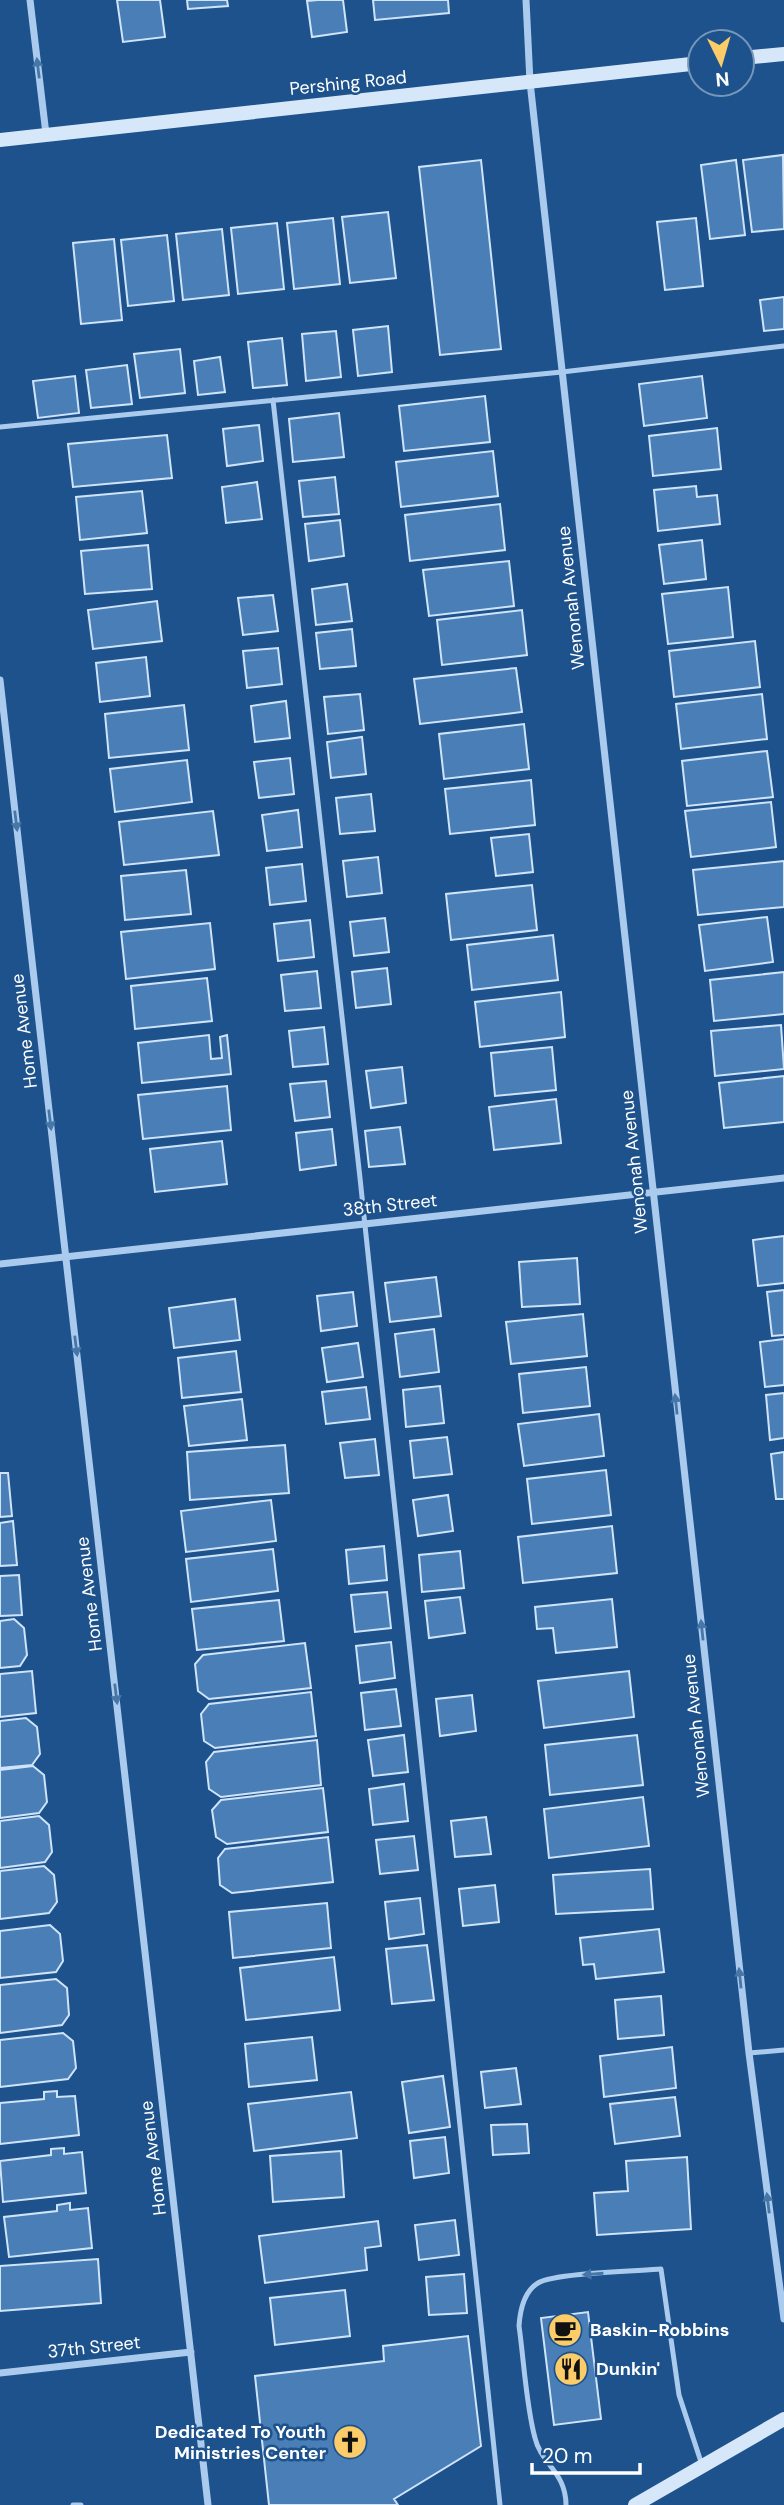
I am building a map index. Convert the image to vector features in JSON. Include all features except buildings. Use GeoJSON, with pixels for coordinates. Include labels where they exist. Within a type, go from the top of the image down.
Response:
{"type":"FeatureCollection","features":[{"type":"Feature","properties":{"kind":"main road"},"geometry":{"type":"LineString","coordinates":[[756,57],[784,54]]}},
{"type":"Feature","properties":{"kind":"main road","name":"Pershing Road"},"geometry":{"type":"LineString","coordinates":[[0,140],[686,65]]}},
{"type":"Feature","properties":{"kind":"main road"},"geometry":{"type":"LineString","coordinates":[[635,2505],[784,2419]]}},
{"type":"Feature","properties":{"kind":"street"},"geometry":{"type":"LineString","coordinates":[[30,0],[46,135]]}},
{"type":"Feature","properties":{"kind":"street","name":"Wenonah Avenue"},"geometry":{"type":"LineString","coordinates":[[526,0],[530,82],[653,1192],[749,2053],[784,2319]]}},
{"type":"Feature","properties":{"kind":"street","name":"Home Avenue"},"geometry":{"type":"LineString","coordinates":[[0,680],[208,2505]]}},
{"type":"Feature","properties":{"kind":"street","name":"38th Street"},"geometry":{"type":"LineString","coordinates":[[0,1264],[784,1178]]}},
{"type":"Feature","properties":{"kind":"street","name":"37th Street"},"geometry":{"type":"LineString","coordinates":[[0,2373],[191,2352]]}},
{"type":"Feature","properties":{"kind":"lane"},"geometry":{"type":"LineString","coordinates":[[0,427],[562,372],[784,346]]}},
{"type":"Feature","properties":{"kind":"lane"},"geometry":{"type":"LineString","coordinates":[[273,400],[365,1224],[500,2505]]}},
{"type":"Feature","properties":{"kind":"lane"},"geometry":{"type":"LineString","coordinates":[[749,2053],[784,2050]]}},
{"type":"Feature","properties":{"kind":"lane"},"geometry":{"type":"LineString","coordinates":[[566,2505],[560,2476],[535,2441],[519,2326],[526,2295],[538,2282],[569,2276],[661,2269],[679,2395],[702,2466]]}},
{"type":"Feature","properties":{"kind":"lane"},"geometry":{"type":"LineString","coordinates":[[73,2505],[81,2505]]}},
{"type":"Feature","properties":{"kind":"place","name":"Baskin-Robbins"},"geometry":{"type":"Point","coordinates":[565,2330]}},
{"type":"Feature","properties":{"kind":"place","name":"Dunkin'"},"geometry":{"type":"Point","coordinates":[571,2369]}},
{"type":"Feature","properties":{"kind":"place","name":"Dedicated To Youth Ministries Center"},"geometry":{"type":"Point","coordinates":[350,2442]}}]}
